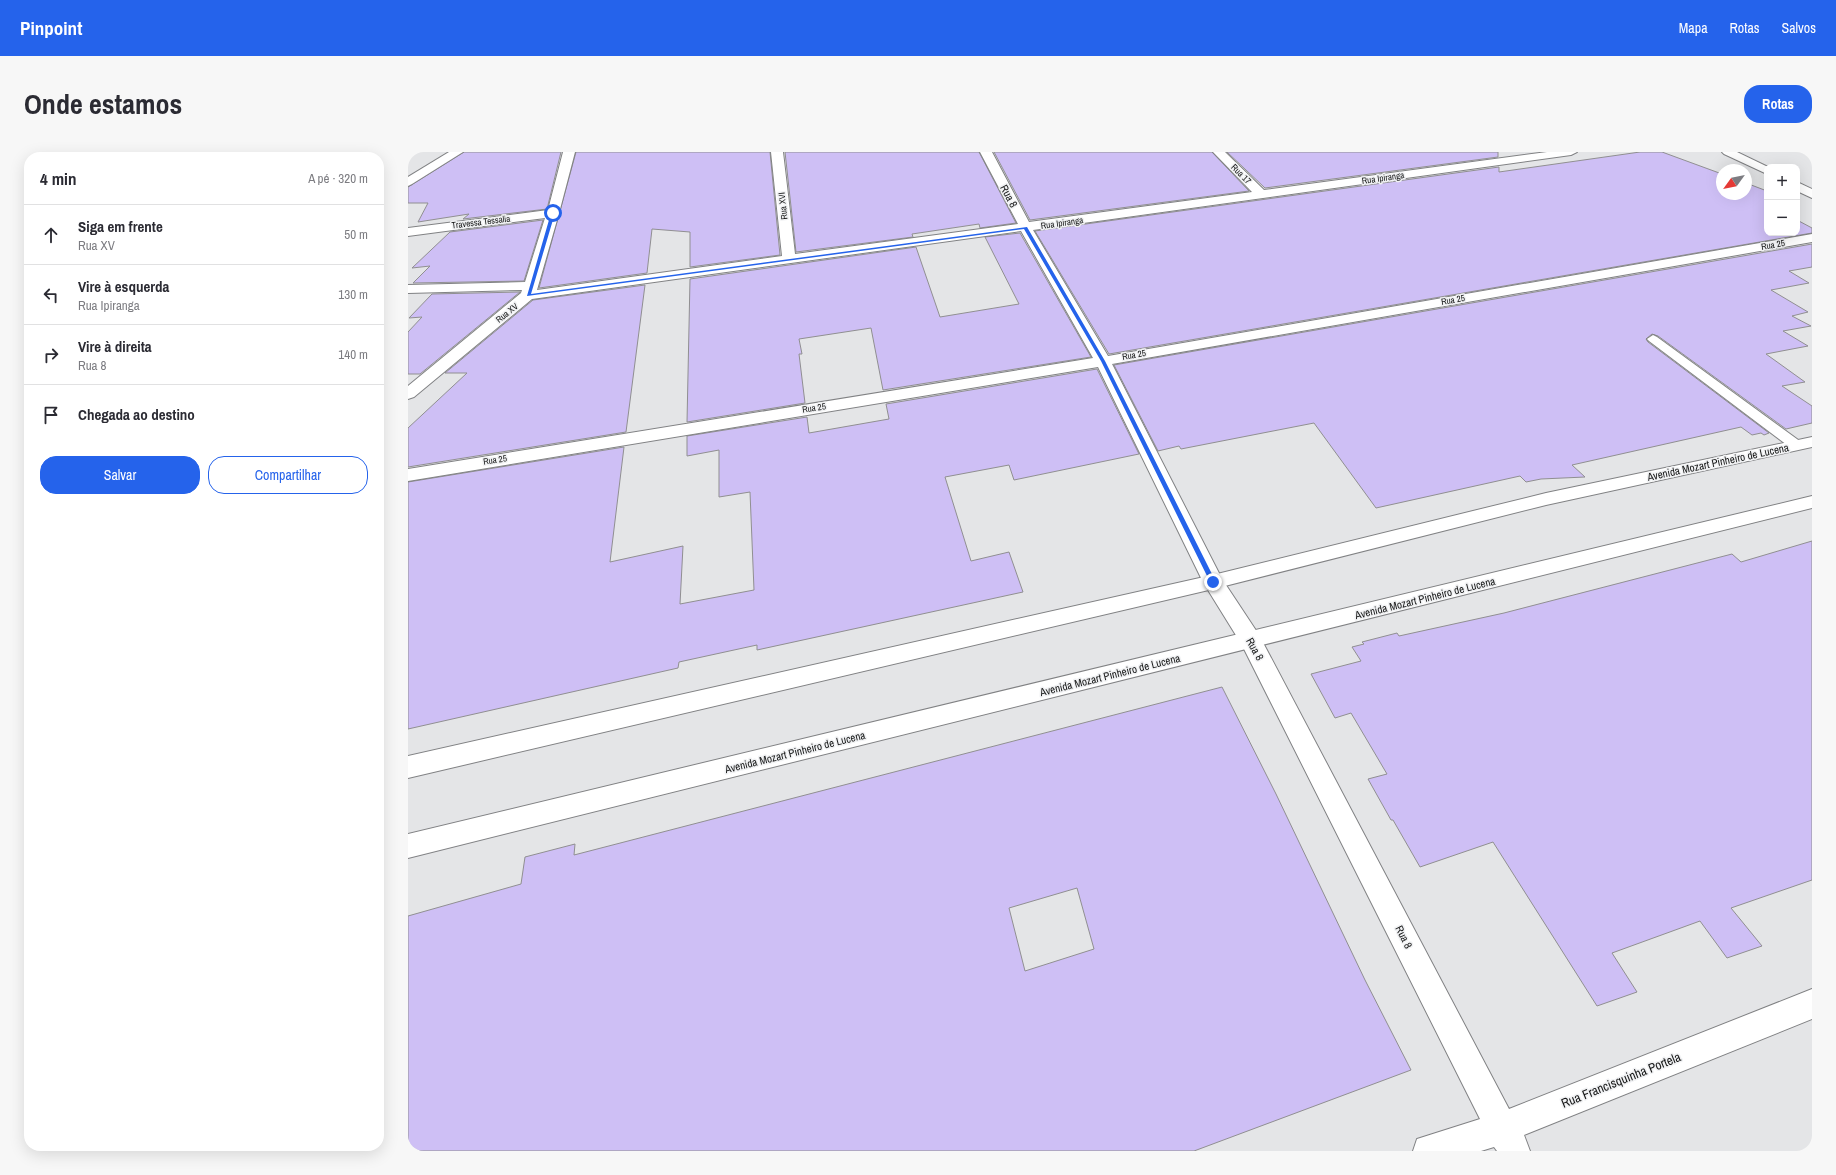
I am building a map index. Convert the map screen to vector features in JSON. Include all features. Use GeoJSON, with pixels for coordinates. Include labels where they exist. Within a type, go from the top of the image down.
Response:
{"type":"FeatureCollection","features":[{"type":"Feature","properties":{"kind":"street"},"geometry":{"type":"LineString","coordinates":[[408,182],[457,152]]}},
{"type":"Feature","properties":{"kind":"street"},"geometry":{"type":"LineString","coordinates":[[530,291],[569,152]]}},
{"type":"Feature","properties":{"kind":"street","name":"Rua XVI"},"geometry":{"type":"LineString","coordinates":[[777,152],[789,260]]}},
{"type":"Feature","properties":{"kind":"street","name":"Rua 8"},"geometry":{"type":"LineString","coordinates":[[986,152],[1026,228],[1103,361],[1213,582],[1251,640],[1508,1139]]}},
{"type":"Feature","properties":{"kind":"street","name":"Rua 17"},"geometry":{"type":"LineString","coordinates":[[1219,152],[1262,195]]}},
{"type":"Feature","properties":{"kind":"street","name":"Rua Ipiranga"},"geometry":{"type":"LineString","coordinates":[[408,289],[530,291],[789,260],[1572,152]]}},
{"type":"Feature","properties":{"kind":"street"},"geometry":{"type":"LineString","coordinates":[[1728,152],[1764,170]]}},
{"type":"Feature","properties":{"kind":"street"},"geometry":{"type":"LineString","coordinates":[[1458,156],[1473,166]]}},
{"type":"Feature","properties":{"kind":"street"},"geometry":{"type":"LineString","coordinates":[[408,168],[429,169]]}},
{"type":"Feature","properties":{"kind":"street"},"geometry":{"type":"LineString","coordinates":[[1800,188],[1812,194]]}},
{"type":"Feature","properties":{"kind":"street","name":"Travessa Tessalia"},"geometry":{"type":"LineString","coordinates":[[408,232],[553,213]]}},
{"type":"Feature","properties":{"kind":"street","name":"Rua 25"},"geometry":{"type":"LineString","coordinates":[[408,475],[1103,361],[1812,238]]}},
{"type":"Feature","properties":{"kind":"street","name":"Rua XV"},"geometry":{"type":"LineString","coordinates":[[408,394],[530,291]]}},
{"type":"Feature","properties":{"kind":"street","name":"Avenida Mozart Pinheiro de Lucena"},"geometry":{"type":"LineString","coordinates":[[408,767],[1213,582],[1546,499],[1804,444]]}},
{"type":"Feature","properties":{"kind":"street","name":"Avenida Mozart Pinheiro de Lucena"},"geometry":{"type":"LineString","coordinates":[[408,846],[1812,502]]}},
{"type":"Feature","properties":{"kind":"street","name":"Rua Francisquinha Portela"},"geometry":{"type":"LineString","coordinates":[[1429,1151],[1508,1139],[1812,1004]]}},
{"type":"Feature","properties":{"kind":"lane"},"geometry":{"type":"LineString","coordinates":[[1653,339],[1804,444]]}},
{"type":"Feature","properties":{"kind":"building"},"geometry":{"type":"Polygon","coordinates":[[[464,152],[561,152],[547,209],[463,219],[469,214],[418,222],[428,203],[408,203],[408,187],[464,152]]]}},
{"type":"Feature","properties":{"kind":"building"},"geometry":{"type":"Polygon","coordinates":[[[576,152],[770,152],[780,255],[690,267],[690,232],[652,229],[647,273],[539,288],[576,152]]]}},
{"type":"Feature","properties":{"kind":"building"},"geometry":{"type":"Polygon","coordinates":[[[785,152],[979,152],[1016,223],[980,228],[979,224],[912,234],[913,237],[796,252],[785,152]]]}},
{"type":"Feature","properties":{"kind":"building"},"geometry":{"type":"Polygon","coordinates":[[[994,152],[1212,152],[1249,191],[1030,220],[994,152]]]}},
{"type":"Feature","properties":{"kind":"building"},"geometry":{"type":"Polygon","coordinates":[[[1227,152],[1498,152],[1498,157],[1265,188],[1227,152]]]}},
{"type":"Feature","properties":{"kind":"building"},"geometry":{"type":"Polygon","coordinates":[[[1640,152],[1662,152],[1716,172],[1716,200],[1752,200],[1752,185],[1764,190],[1764,236],[1795,236],[1109,354],[1035,231],[1499,167],[1499,172],[1640,152]]]}},
{"type":"Feature","properties":{"kind":"building"},"geometry":{"type":"Polygon","coordinates":[[[543,220],[524,281],[413,283],[430,266],[412,268],[450,232],[543,220]]]}},
{"type":"Feature","properties":{"kind":"building"},"geometry":{"type":"Polygon","coordinates":[[[1800,222],[1812,228],[1812,233],[1800,235],[1800,222]]]}},
{"type":"Feature","properties":{"kind":"building"},"geometry":{"type":"Polygon","coordinates":[[[1020,233],[1091,357],[883,390],[871,328],[799,339],[802,354],[799,354],[805,403],[687,422],[690,279],[916,247],[940,317],[1019,304],[985,237],[1020,233]]]}},
{"type":"Feature","properties":{"kind":"building"},"geometry":{"type":"Polygon","coordinates":[[[1812,244],[1812,267],[1789,271],[1809,283],[1771,290],[1808,312],[1792,316],[1811,326],[1783,331],[1808,346],[1766,354],[1805,382],[1782,386],[1812,406],[1812,423],[1786,429],[1658,336],[1652,334],[1646,339],[1648,342],[1769,433],[1764,435],[1761,433],[1752,435],[1741,427],[1572,465],[1585,477],[1541,479],[1526,482],[1520,476],[1376,508],[1314,423],[1181,449],[1179,446],[1158,451],[1114,365],[1812,244]]]}},
{"type":"Feature","properties":{"kind":"building"},"geometry":{"type":"Polygon","coordinates":[[[645,285],[626,432],[408,467],[408,428],[467,373],[445,373],[533,300],[645,285]]]}},
{"type":"Feature","properties":{"kind":"building"},"geometry":{"type":"Polygon","coordinates":[[[520,292],[420,374],[408,374],[408,332],[422,317],[409,318],[432,294],[520,292]]]}},
{"type":"Feature","properties":{"kind":"building"},"geometry":{"type":"Polygon","coordinates":[[[1097,369],[1139,454],[1014,480],[1009,465],[945,477],[971,561],[1009,552],[1023,592],[757,650],[757,645],[679,662],[678,668],[408,729],[408,482],[624,447],[610,562],[683,546],[680,604],[754,590],[750,492],[719,497],[719,450],[687,456],[687,436],[807,417],[809,433],[889,419],[886,404],[1097,369]]]}},
{"type":"Feature","properties":{"kind":"building"},"geometry":{"type":"Polygon","coordinates":[[[1812,541],[1812,880],[1731,908],[1762,946],[1727,958],[1700,921],[1612,953],[1637,992],[1597,1006],[1493,842],[1420,867],[1368,779],[1387,774],[1351,713],[1335,718],[1311,674],[1361,661],[1352,647],[1364,644],[1362,642],[1397,633],[1399,636],[1504,613],[1732,554],[1741,562],[1812,541]]]}},
{"type":"Feature","properties":{"kind":"building"},"geometry":{"type":"Polygon","coordinates":[[[1222,687],[1276,794],[1365,980],[1411,1070],[1194,1151],[408,1151],[408,916],[521,884],[525,857],[575,844],[574,855],[1222,687]],[[1077,888],[1009,908],[1025,971],[1094,949],[1077,888]]]}},
{"type":"Feature","properties":{"kind":"route"},"geometry":{"type":"LineString","coordinates":[[553,213],[528,296],[1026,228],[1103,361],[1213,582]]}}]}
